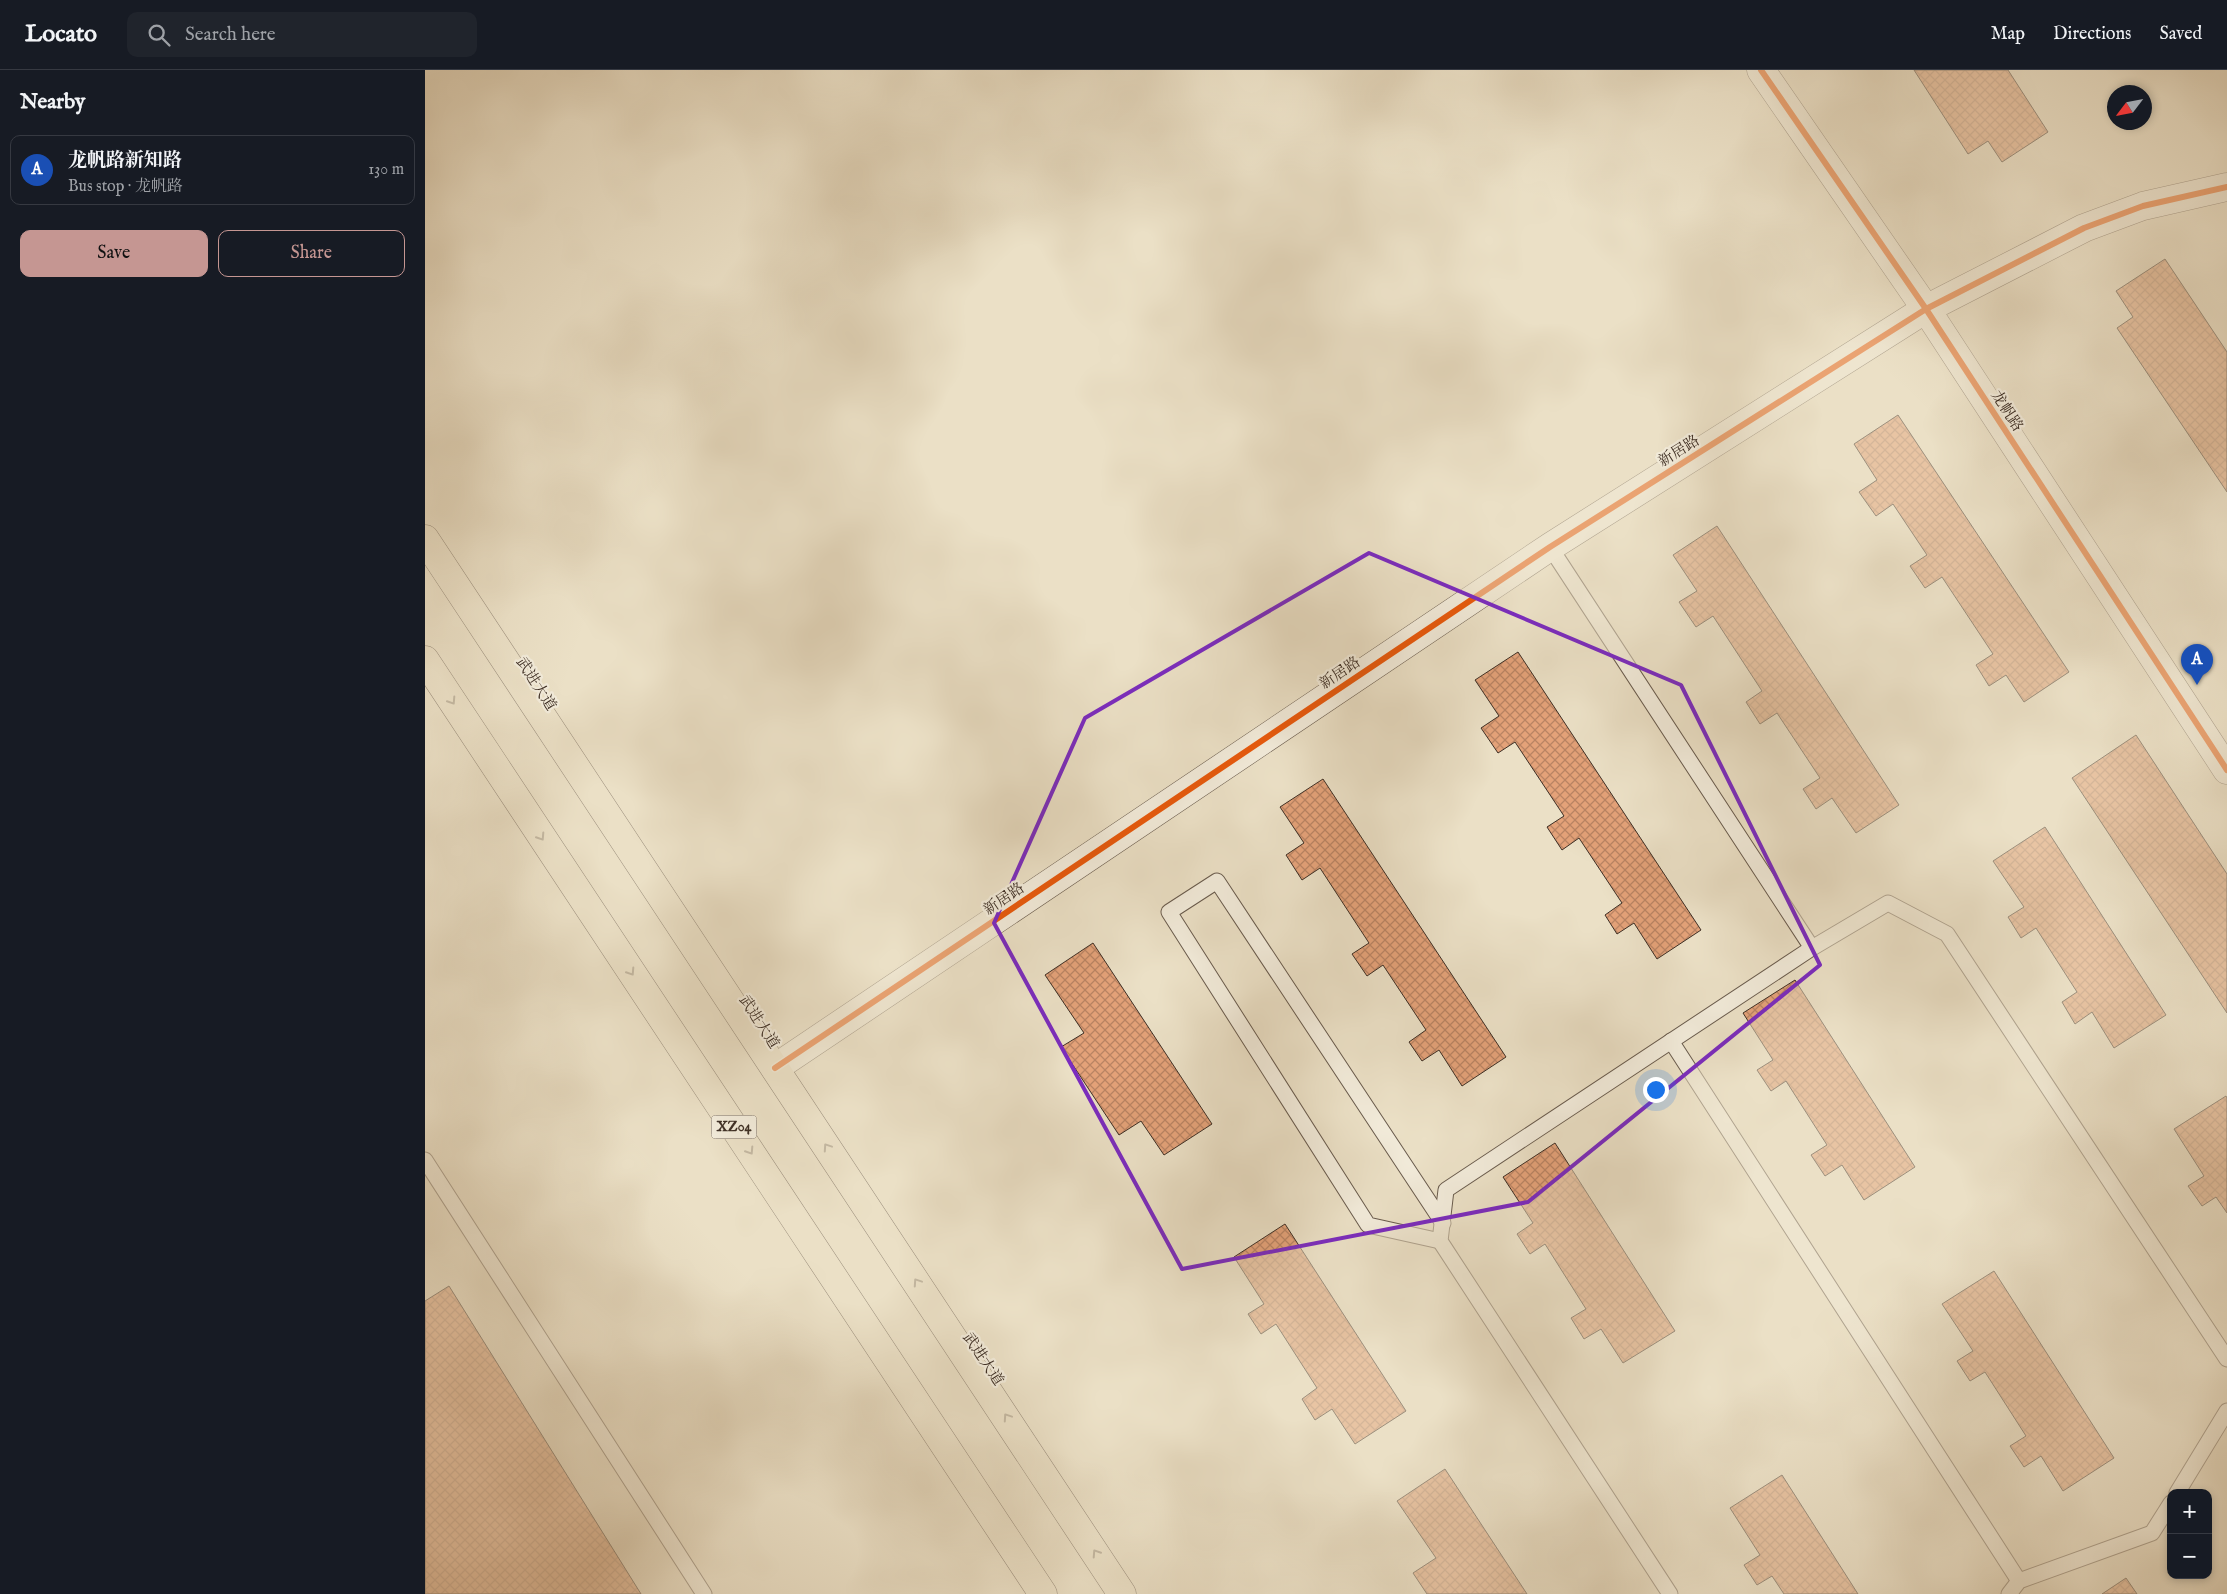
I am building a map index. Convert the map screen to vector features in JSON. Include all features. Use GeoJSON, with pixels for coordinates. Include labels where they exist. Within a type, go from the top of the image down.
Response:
{"type":"FeatureCollection","features":[{"type":"Feature","properties":{"kind":"main road","name":"武进大道"},"geometry":{"type":"LineString","coordinates":[[425,539],[1123,1594]]}},
{"type":"Feature","properties":{"kind":"main road","name":"XZ04"},"geometry":{"type":"LineString","coordinates":[[426,664],[1043,1594]]}},
{"type":"Feature","properties":{"kind":"street","name":"龙帆路"},"geometry":{"type":"LineString","coordinates":[[1761,70],[1926,309],[2227,770]]}},
{"type":"Feature","properties":{"kind":"street","name":"新居路"},"geometry":{"type":"LineString","coordinates":[[775,1068],[1550,547],[1926,309],[2084,228],[2143,206],[2227,187]]}},
{"type":"Feature","properties":{"kind":"lane"},"geometry":{"type":"LineString","coordinates":[[1550,547],[1812,948]]}},
{"type":"Feature","properties":{"kind":"lane"},"geometry":{"type":"LineString","coordinates":[[1440,1241],[1368,1225],[1169,912],[1217,881],[1443,1223]]}},
{"type":"Feature","properties":{"kind":"lane"},"geometry":{"type":"LineString","coordinates":[[1670,1594],[1440,1241],[1446,1190],[1812,948],[1888,903],[1947,934],[2227,1359]]}},
{"type":"Feature","properties":{"kind":"lane"},"geometry":{"type":"LineString","coordinates":[[1671,1041],[2019,1581]]}},
{"type":"Feature","properties":{"kind":"lane"},"geometry":{"type":"LineString","coordinates":[[425,1160],[704,1594]]}},
{"type":"Feature","properties":{"kind":"lane"},"geometry":{"type":"LineString","coordinates":[[2179,1489],[2227,1411]]}},
{"type":"Feature","properties":{"kind":"lane"},"geometry":{"type":"LineString","coordinates":[[2009,1594],[2019,1581],[2152,1533],[2167,1509]]}},
{"type":"Feature","properties":{"kind":"highlighted area"},"geometry":{"type":"Polygon","coordinates":[[[1369,553],[1681,685],[1820,965],[1528,1202],[1182,1269],[994,923],[1085,718],[1369,553]]]}},
{"type":"Feature","properties":{"kind":"building"},"geometry":{"type":"Polygon","coordinates":[[[1914,70],[2008,70],[2048,132],[2002,162],[1988,141],[1968,154],[1914,70]]]}},
{"type":"Feature","properties":{"kind":"building"},"geometry":{"type":"Polygon","coordinates":[[[2165,259],[2227,352],[2227,492],[2117,328],[2133,317],[2116,291],[2165,259]]]}},
{"type":"Feature","properties":{"kind":"building"},"geometry":{"type":"Polygon","coordinates":[[[1898,415],[2069,672],[2024,702],[2006,675],[1989,686],[1976,665],[1993,654],[1942,577],[1925,588],[1910,566],[1927,555],[1893,504],[1876,516],[1859,492],[1877,480],[1854,444],[1898,415]]]}},
{"type":"Feature","properties":{"kind":"building"},"geometry":{"type":"Polygon","coordinates":[[[1717,526],[1899,805],[1856,833],[1832,798],[1816,809],[1803,789],[1820,778],[1777,713],[1760,724],[1746,702],[1762,691],[1713,616],[1696,627],[1679,602],[1697,591],[1673,555],[1717,526]]]}},
{"type":"Feature","properties":{"kind":"building"},"geometry":{"type":"Polygon","coordinates":[[[1518,652],[1701,930],[1657,959],[1634,923],[1617,934],[1605,915],[1622,903],[1579,838],[1562,850],[1547,827],[1564,816],[1515,742],[1498,753],[1481,728],[1499,716],[1475,680],[1518,652]]]}},
{"type":"Feature","properties":{"kind":"building"},"geometry":{"type":"Polygon","coordinates":[[[2136,735],[2227,874],[2227,1013],[2072,778],[2136,735]]]}},
{"type":"Feature","properties":{"kind":"building"},"geometry":{"type":"Polygon","coordinates":[[[1323,779],[1506,1057],[1462,1086],[1439,1050],[1422,1061],[1409,1042],[1426,1030],[1383,965],[1367,976],[1352,954],[1369,943],[1320,868],[1302,880],[1286,855],[1304,843],[1280,807],[1323,779]]]}},
{"type":"Feature","properties":{"kind":"building"},"geometry":{"type":"Polygon","coordinates":[[[2045,827],[2166,1015],[2114,1048],[2092,1012],[2075,1024],[2062,1002],[2077,992],[2036,928],[2021,938],[2008,917],[2024,907],[1993,861],[2045,827]]]}},
{"type":"Feature","properties":{"kind":"building"},"geometry":{"type":"Polygon","coordinates":[[[1093,943],[1212,1124],[1164,1155],[1141,1121],[1119,1135],[1061,1047],[1084,1033],[1045,975],[1093,943]]]}},
{"type":"Feature","properties":{"kind":"building"},"geometry":{"type":"Polygon","coordinates":[[[1795,980],[1915,1167],[1864,1200],[1842,1165],[1825,1176],[1811,1155],[1827,1145],[1786,1081],[1771,1091],[1757,1070],[1773,1060],[1743,1013],[1795,980]]]}},
{"type":"Feature","properties":{"kind":"building"},"geometry":{"type":"Polygon","coordinates":[[[2226,1096],[2227,1213],[2216,1197],[2202,1206],[2188,1186],[2204,1176],[2174,1129],[2226,1096]]]}},
{"type":"Feature","properties":{"kind":"building"},"geometry":{"type":"Polygon","coordinates":[[[1555,1143],[1675,1331],[1623,1363],[1601,1329],[1584,1339],[1571,1318],[1586,1309],[1545,1244],[1530,1254],[1517,1234],[1533,1223],[1503,1177],[1555,1143]]]}},
{"type":"Feature","properties":{"kind":"building"},"geometry":{"type":"Polygon","coordinates":[[[1285,1224],[1406,1411],[1355,1444],[1332,1409],[1315,1420],[1302,1399],[1317,1388],[1276,1324],[1261,1334],[1248,1314],[1264,1304],[1234,1257],[1285,1224]]]}},
{"type":"Feature","properties":{"kind":"building"},"geometry":{"type":"Polygon","coordinates":[[[1994,1271],[2114,1458],[2063,1491],[2041,1456],[2024,1467],[2010,1446],[2026,1436],[1985,1372],[1970,1381],[1957,1361],[1973,1351],[1942,1304],[1994,1271]]]}},
{"type":"Feature","properties":{"kind":"building"},"geometry":{"type":"Polygon","coordinates":[[[449,1286],[641,1594],[425,1594],[425,1301],[449,1286]]]}},
{"type":"Feature","properties":{"kind":"building"},"geometry":{"type":"Polygon","coordinates":[[[1445,1469],[1527,1594],[1427,1594],[1413,1573],[1436,1558],[1397,1501],[1445,1469]]]}},
{"type":"Feature","properties":{"kind":"building"},"geometry":{"type":"Polygon","coordinates":[[[1782,1475],[1858,1594],[1784,1594],[1772,1576],[1757,1585],[1744,1565],[1760,1555],[1730,1508],[1782,1475]]]}},
{"type":"Feature","properties":{"kind":"building"},"geometry":{"type":"Polygon","coordinates":[[[2126,1578],[2137,1594],[2102,1594],[2126,1578]]]}},
{"type":"Feature","properties":{"kind":"cycle path"},"geometry":{"type":"LineString","coordinates":[[1761,70],[1926,309],[2227,770]]}},
{"type":"Feature","properties":{"kind":"cycle path"},"geometry":{"type":"LineString","coordinates":[[775,1068],[1550,547],[1926,309],[2084,228],[2143,206],[2227,187]]}},
{"type":"Feature","properties":{"kind":"place","name":"龙帆路新知路"},"geometry":{"type":"Point","coordinates":[2197,685]}}]}
